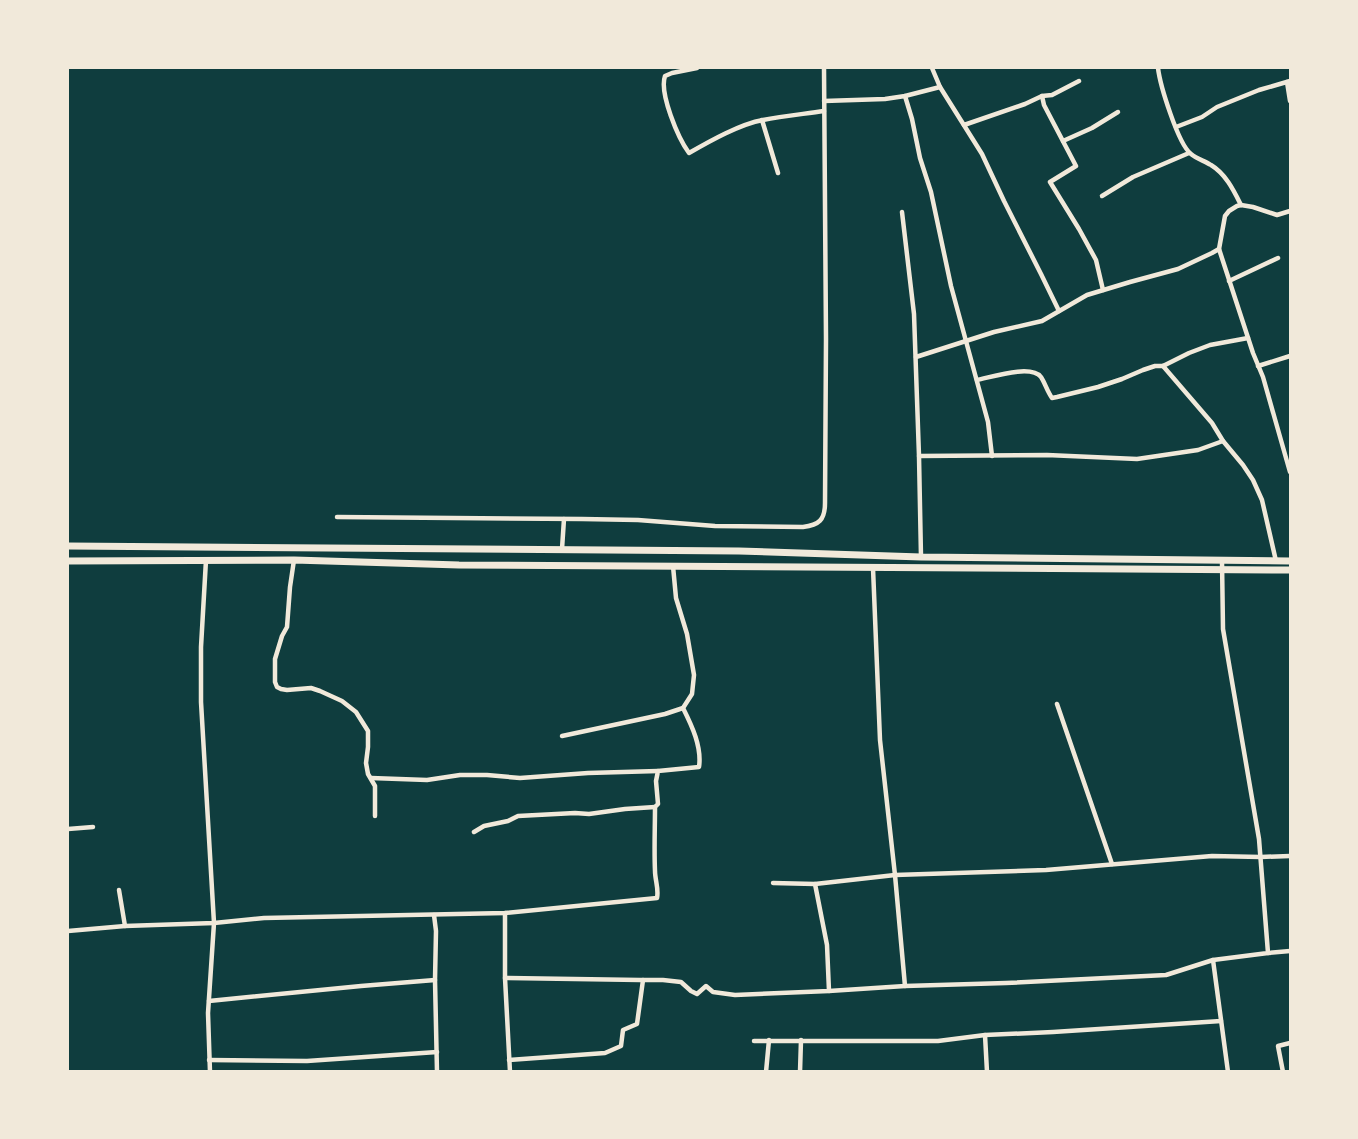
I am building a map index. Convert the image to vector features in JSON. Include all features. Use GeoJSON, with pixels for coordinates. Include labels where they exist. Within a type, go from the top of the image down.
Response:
{"type":"FeatureCollection","features":[{"type":"Feature","properties":{"kind":"highway"},"geometry":{"type":"LineString","coordinates":[[68,546],[739,551],[921,557],[1290,562]]}},
{"type":"Feature","properties":{"kind":"highway"},"geometry":{"type":"LineString","coordinates":[[68,561],[294,560],[458,565],[1290,570]]}},
{"type":"Feature","properties":{"kind":"street"},"geometry":{"type":"LineString","coordinates":[[697,68],[672,72],[665,76],[663,82],[674,127],[689,153],[724,135],[762,120],[824,111]]}},
{"type":"Feature","properties":{"kind":"street"},"geometry":{"type":"LineString","coordinates":[[337,517],[638,520],[715,526],[803,527],[818,523],[823,518],[825,512],[824,68]]}},
{"type":"Feature","properties":{"kind":"street"},"geometry":{"type":"LineString","coordinates":[[932,68],[940,87],[982,154],[1059,311]]}},
{"type":"Feature","properties":{"kind":"street"},"geometry":{"type":"LineString","coordinates":[[1158,68],[1162,88],[1176,127],[1189,153],[1213,166],[1222,174],[1232,186],[1241,205]]}},
{"type":"Feature","properties":{"kind":"street"},"geometry":{"type":"LineString","coordinates":[[964,125],[1025,104],[1042,96],[1052,95],[1079,81]]}},
{"type":"Feature","properties":{"kind":"street"},"geometry":{"type":"LineString","coordinates":[[1176,127],[1202,117],[1217,107],[1259,90],[1289,82],[1290,101]]}},
{"type":"Feature","properties":{"kind":"street"},"geometry":{"type":"LineString","coordinates":[[824,101],[885,99],[940,87]]}},
{"type":"Feature","properties":{"kind":"street"},"geometry":{"type":"LineString","coordinates":[[905,96],[920,158],[931,192],[951,286],[988,422],[992,456]]}},
{"type":"Feature","properties":{"kind":"street"},"geometry":{"type":"LineString","coordinates":[[1042,96],[1044,105],[1076,166],[1050,182],[1096,260],[1103,290]]}},
{"type":"Feature","properties":{"kind":"street"},"geometry":{"type":"LineString","coordinates":[[1063,142],[1092,128],[1118,112]]}},
{"type":"Feature","properties":{"kind":"street"},"geometry":{"type":"LineString","coordinates":[[762,120],[778,173]]}},
{"type":"Feature","properties":{"kind":"street"},"geometry":{"type":"LineString","coordinates":[[1102,196],[1133,177],[1189,153]]}},
{"type":"Feature","properties":{"kind":"street"},"geometry":{"type":"LineString","coordinates":[[1290,211],[1276,215],[1241,205],[1229,211],[1225,216],[1219,249],[1263,378],[1290,472]]}},
{"type":"Feature","properties":{"kind":"street"},"geometry":{"type":"LineString","coordinates":[[902,212],[914,314],[921,557]]}},
{"type":"Feature","properties":{"kind":"street"},"geometry":{"type":"LineString","coordinates":[[916,356],[994,332],[1042,321],[1087,295],[1178,269],[1219,249]]}},
{"type":"Feature","properties":{"kind":"street"},"geometry":{"type":"LineString","coordinates":[[1229,281],[1278,258]]}},
{"type":"Feature","properties":{"kind":"street"},"geometry":{"type":"LineString","coordinates":[[977,380],[1023,371],[1034,371],[1040,376],[1052,398],[1098,387],[1143,370],[1163,366],[1210,345],[1248,338]]}},
{"type":"Feature","properties":{"kind":"street"},"geometry":{"type":"LineString","coordinates":[[1258,366],[1290,356]]}},
{"type":"Feature","properties":{"kind":"street"},"geometry":{"type":"LineString","coordinates":[[1163,366],[1212,424],[1223,442],[1243,465],[1256,486],[1262,500],[1276,561]]}},
{"type":"Feature","properties":{"kind":"street"},"geometry":{"type":"LineString","coordinates":[[919,456],[1047,455],[1137,458],[1198,450],[1223,442]]}},
{"type":"Feature","properties":{"kind":"street"},"geometry":{"type":"LineString","coordinates":[[562,549],[564,519]]}},
{"type":"Feature","properties":{"kind":"street"},"geometry":{"type":"LineString","coordinates":[[206,560],[201,647],[201,702],[214,924],[208,1013],[210,1072]]}},
{"type":"Feature","properties":{"kind":"street"},"geometry":{"type":"LineString","coordinates":[[294,560],[286,627],[275,659],[275,682],[277,687],[281,689],[311,688],[320,691],[342,700],[356,712],[368,731],[366,763],[375,786],[375,816]]}},
{"type":"Feature","properties":{"kind":"street"},"geometry":{"type":"LineString","coordinates":[[1222,561],[1223,629],[1259,839],[1268,953]]}},
{"type":"Feature","properties":{"kind":"street"},"geometry":{"type":"LineString","coordinates":[[562,736],[666,714],[683,708],[692,694],[694,675],[687,634],[676,598],[673,566]]}},
{"type":"Feature","properties":{"kind":"street"},"geometry":{"type":"LineString","coordinates":[[873,568],[880,740],[905,986]]}},
{"type":"Feature","properties":{"kind":"street"},"geometry":{"type":"LineString","coordinates":[[1056,704],[1112,864]]}},
{"type":"Feature","properties":{"kind":"street"},"geometry":{"type":"LineString","coordinates":[[371,778],[427,780],[460,775],[520,778],[588,772],[658,771],[698,767],[700,758],[692,726],[683,708]]}},
{"type":"Feature","properties":{"kind":"street"},"geometry":{"type":"LineString","coordinates":[[474,832],[484,826],[508,821],[518,816],[589,814],[654,806],[658,804],[656,780],[658,771]]}},
{"type":"Feature","properties":{"kind":"street"},"geometry":{"type":"LineString","coordinates":[[68,932],[124,926],[214,924],[264,918],[505,913],[657,898],[659,892],[655,880],[654,806]]}},
{"type":"Feature","properties":{"kind":"street"},"geometry":{"type":"LineString","coordinates":[[68,829],[93,827]]}},
{"type":"Feature","properties":{"kind":"street"},"geometry":{"type":"LineString","coordinates":[[773,883],[815,884],[895,875],[1046,870],[1212,856],[1290,856]]}},
{"type":"Feature","properties":{"kind":"street"},"geometry":{"type":"LineString","coordinates":[[815,884],[827,945],[829,991]]}},
{"type":"Feature","properties":{"kind":"street"},"geometry":{"type":"LineString","coordinates":[[119,890],[124,926]]}},
{"type":"Feature","properties":{"kind":"street"},"geometry":{"type":"LineString","coordinates":[[505,913],[505,978],[510,1072]]}},
{"type":"Feature","properties":{"kind":"street"},"geometry":{"type":"LineString","coordinates":[[434,915],[436,931],[437,1072]]}},
{"type":"Feature","properties":{"kind":"street"},"geometry":{"type":"LineString","coordinates":[[505,978],[663,980],[681,982],[697,994],[706,986],[713,992],[735,995],[1166,975],[1214,960],[1290,951]]}},
{"type":"Feature","properties":{"kind":"street"},"geometry":{"type":"LineString","coordinates":[[1214,960],[1228,1072]]}},
{"type":"Feature","properties":{"kind":"street"},"geometry":{"type":"LineString","coordinates":[[209,1001],[435,980]]}},
{"type":"Feature","properties":{"kind":"street"},"geometry":{"type":"LineString","coordinates":[[509,1060],[605,1053],[621,1046],[623,1030],[637,1024],[643,980]]}},
{"type":"Feature","properties":{"kind":"street"},"geometry":{"type":"LineString","coordinates":[[754,1041],[938,1041],[985,1035],[1221,1021]]}},
{"type":"Feature","properties":{"kind":"street"},"geometry":{"type":"LineString","coordinates":[[985,1035],[987,1072]]}},
{"type":"Feature","properties":{"kind":"street"},"geometry":{"type":"LineString","coordinates":[[766,1072],[769,1040]]}},
{"type":"Feature","properties":{"kind":"street"},"geometry":{"type":"LineString","coordinates":[[800,1072],[801,1040]]}},
{"type":"Feature","properties":{"kind":"street"},"geometry":{"type":"LineString","coordinates":[[1283,1072],[1278,1046],[1290,1043]]}},
{"type":"Feature","properties":{"kind":"street"},"geometry":{"type":"LineString","coordinates":[[210,1060],[307,1061],[437,1052]]}}]}
